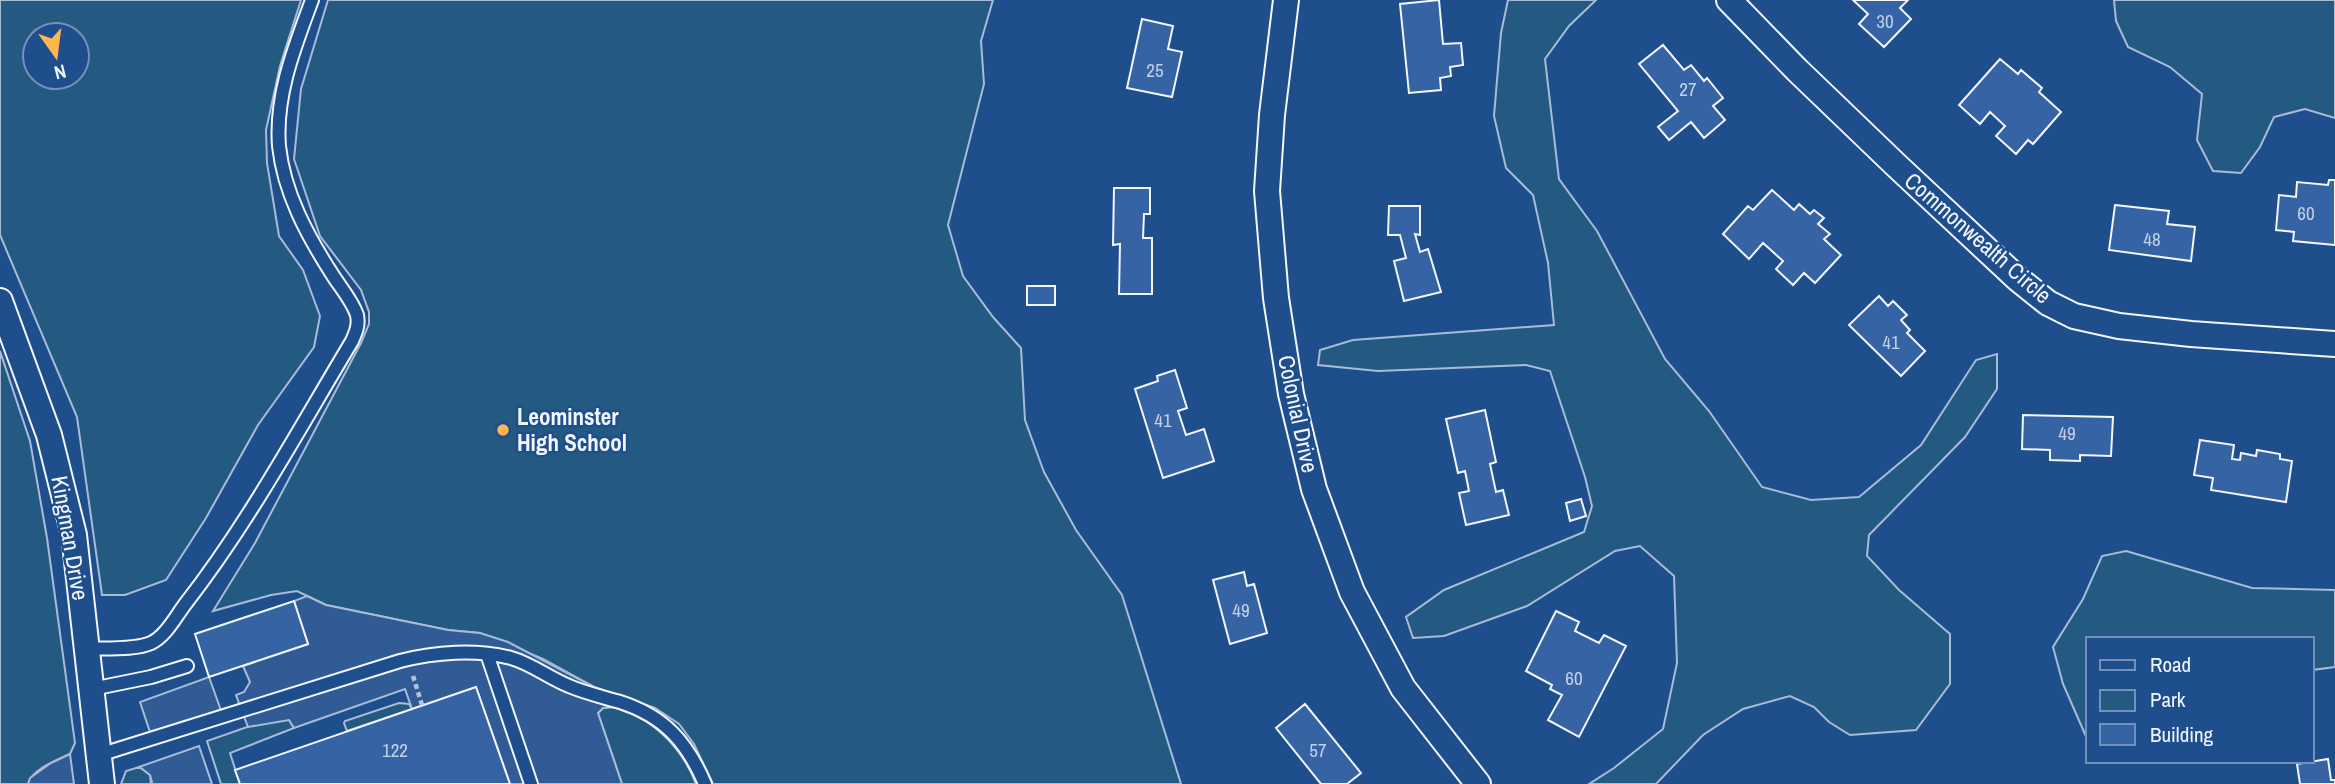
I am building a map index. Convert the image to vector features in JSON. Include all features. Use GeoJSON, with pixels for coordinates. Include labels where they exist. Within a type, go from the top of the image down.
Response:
{"type":"FeatureCollection","features":[{"type":"Feature","properties":{"kind":"street","name":"Colonial Drive"},"geometry":{"type":"LineString","coordinates":[[1286,0],[1272,116],[1267,191],[1276,298],[1292,394],[1314,489],[1352,592],[1403,688],[1478,784]]}},
{"type":"Feature","properties":{"kind":"street","name":"Commonwealth Circle"},"geometry":{"type":"LineString","coordinates":[[1729,0],[1887,156],[2018,279],[2048,303],[2074,316],[2119,326],[2335,344]]}},
{"type":"Feature","properties":{"kind":"street","name":"Kingman Drive"},"geometry":{"type":"LineString","coordinates":[[0,301],[49,435],[74,535],[102,784]]}},
{"type":"Feature","properties":{"kind":"lane"},"geometry":{"type":"LineString","coordinates":[[87,649],[142,645],[152,642],[164,632],[238,528],[358,328],[358,318],[352,304],[320,254],[293,203],[284,175],[279,144],[280,110],[290,62],[312,0]]}},
{"type":"Feature","properties":{"kind":"lane"},"geometry":{"type":"LineString","coordinates":[[99,755],[407,659],[444,654],[487,654],[512,658],[569,687],[621,702],[648,714],[669,727],[685,745],[705,784]]}},
{"type":"Feature","properties":{"kind":"lane"},"geometry":{"type":"LineString","coordinates":[[487,654],[531,784]]}},
{"type":"Feature","properties":{"kind":"lane"},"geometry":{"type":"LineString","coordinates":[[92,689],[151,677],[187,666]]}},
{"type":"Feature","properties":{"kind":"path"},"geometry":{"type":"LineString","coordinates":[[407,659],[422,705]]}},
{"type":"Feature","properties":{"kind":"green space"},"geometry":{"type":"Polygon","coordinates":[[[0,0],[301,0],[280,66],[266,130],[267,163],[279,236],[303,270],[320,316],[314,347],[258,425],[206,518],[166,580],[125,595],[102,595],[77,417],[0,235],[0,0]]]}},
{"type":"Feature","properties":{"kind":"green space","name":"Leominster High School"},"geometry":{"type":"Polygon","coordinates":[[[328,0],[993,0],[981,41],[984,84],[948,225],[963,276],[993,317],[1021,348],[1025,420],[1044,472],[1076,530],[1122,595],[1181,784],[713,784],[694,744],[679,724],[655,708],[594,687],[543,659],[480,633],[448,630],[326,605],[297,591],[271,595],[213,611],[255,543],[369,324],[369,312],[361,290],[320,236],[294,159],[301,89],[328,0]]]}},
{"type":"Feature","properties":{"kind":"green space"},"geometry":{"type":"Polygon","coordinates":[[[1508,0],[1596,0],[1569,26],[1545,59],[1559,179],[1597,231],[1665,359],[1709,411],[1762,487],[1811,500],[1859,497],[1921,445],[1976,360],[1997,354],[1997,389],[1965,437],[1869,535],[1867,556],[1899,590],[1950,634],[1950,684],[1916,730],[1850,735],[1829,722],[1814,707],[1790,696],[1743,709],[1703,735],[1656,784],[1589,784],[1663,729],[1677,663],[1674,576],[1640,546],[1615,551],[1527,606],[1444,636],[1413,638],[1406,617],[1444,590],[1584,532],[1592,506],[1550,371],[1526,365],[1378,371],[1318,365],[1320,350],[1353,340],[1554,325],[1548,263],[1533,195],[1506,168],[1494,116],[1501,33],[1508,0]]]}},
{"type":"Feature","properties":{"kind":"green space"},"geometry":{"type":"Polygon","coordinates":[[[2114,0],[2335,0],[2335,118],[2305,109],[2274,117],[2260,147],[2241,173],[2213,171],[2197,140],[2202,94],[2170,67],[2128,47],[2116,21],[2114,0]]]}},
{"type":"Feature","properties":{"kind":"green space"},"geometry":{"type":"Polygon","coordinates":[[[0,351],[30,441],[47,538],[75,743],[70,754],[40,769],[28,784],[0,784],[0,351]]]}},
{"type":"Feature","properties":{"kind":"green space"},"geometry":{"type":"Polygon","coordinates":[[[2126,551],[2252,588],[2335,590],[2335,667],[2314,670],[2314,637],[2086,637],[2086,736],[2063,684],[2053,647],[2083,599],[2102,556],[2126,551]]]}},
{"type":"Feature","properties":{"kind":"green space"},"geometry":{"type":"Polygon","coordinates":[[[399,703],[409,704],[412,709],[347,731],[345,721],[399,703]]]}},
{"type":"Feature","properties":{"kind":"green space"},"geometry":{"type":"Polygon","coordinates":[[[612,707],[640,718],[663,735],[674,746],[696,784],[622,784],[598,713],[603,708],[612,707]]]}},
{"type":"Feature","properties":{"kind":"green space"},"geometry":{"type":"Polygon","coordinates":[[[289,720],[294,728],[230,753],[240,784],[221,784],[207,741],[250,726],[289,720]]]}},
{"type":"Feature","properties":{"kind":"green space"},"geometry":{"type":"Polygon","coordinates":[[[141,768],[150,775],[151,784],[121,784],[126,771],[141,768]]]}},
{"type":"Feature","properties":{"kind":"shaded area"},"geometry":{"type":"Polygon","coordinates":[[[307,596],[326,605],[448,630],[480,633],[508,642],[594,687],[614,694],[612,707],[603,708],[598,713],[622,784],[510,784],[476,687],[412,709],[405,689],[294,728],[289,720],[248,727],[236,695],[244,692],[250,682],[243,666],[308,644],[294,601],[307,596]]]}},
{"type":"Feature","properties":{"kind":"shaded area"},"geometry":{"type":"Polygon","coordinates":[[[209,677],[223,716],[152,738],[140,702],[209,677]]]}},
{"type":"Feature","properties":{"kind":"shaded area"},"geometry":{"type":"Polygon","coordinates":[[[199,746],[212,784],[149,784],[152,782],[150,775],[141,768],[136,768],[199,746]]]}},
{"type":"Feature","properties":{"kind":"shaded area"},"geometry":{"type":"Polygon","coordinates":[[[70,754],[74,784],[28,784],[30,778],[51,763],[70,754]]]}},
{"type":"Feature","properties":{"kind":"building"},"geometry":{"type":"Polygon","coordinates":[[[1439,0],[1443,44],[1461,43],[1463,65],[1450,67],[1451,76],[1440,78],[1441,90],[1409,93],[1400,4],[1439,0]]]}},
{"type":"Feature","properties":{"kind":"building"},"geometry":{"type":"Polygon","coordinates":[[[1853,0],[1908,0],[1900,8],[1911,19],[1884,47],[1859,24],[1868,14],[1853,0]]]}},
{"type":"Feature","properties":{"kind":"building"},"geometry":{"type":"Polygon","coordinates":[[[1142,19],[1173,26],[1168,49],[1182,52],[1172,97],[1127,88],[1142,19]]]}},
{"type":"Feature","properties":{"kind":"building"},"geometry":{"type":"Polygon","coordinates":[[[1663,45],[1684,70],[1691,65],[1704,81],[1707,78],[1723,98],[1713,106],[1725,120],[1704,138],[1691,122],[1669,140],[1658,127],[1678,111],[1639,64],[1663,45]]]}},
{"type":"Feature","properties":{"kind":"building"},"geometry":{"type":"Polygon","coordinates":[[[2000,59],[2018,74],[2021,70],[2042,88],[2039,92],[2061,112],[2033,144],[2028,140],[2016,154],[1996,136],[2005,126],[1990,112],[1980,124],[1959,105],[2000,59]]]}},
{"type":"Feature","properties":{"kind":"building"},"geometry":{"type":"Polygon","coordinates":[[[2329,180],[2335,180],[2335,245],[2293,241],[2294,232],[2276,230],[2279,195],[2296,197],[2297,182],[2328,185],[2329,180]]]}},
{"type":"Feature","properties":{"kind":"building"},"geometry":{"type":"Polygon","coordinates":[[[1114,188],[1150,188],[1150,214],[1144,214],[1143,238],[1152,238],[1152,294],[1119,294],[1120,244],[1113,245],[1114,188]]]}},
{"type":"Feature","properties":{"kind":"building"},"geometry":{"type":"Polygon","coordinates":[[[1772,190],[1794,210],[1799,204],[1810,214],[1814,210],[1824,218],[1818,224],[1830,234],[1824,239],[1841,255],[1815,283],[1804,273],[1793,285],[1776,269],[1783,261],[1763,243],[1749,259],[1723,234],[1748,206],[1753,210],[1772,190]]]}},
{"type":"Feature","properties":{"kind":"building"},"geometry":{"type":"Polygon","coordinates":[[[2115,205],[2169,211],[2167,224],[2195,227],[2191,261],[2109,250],[2115,205]]]}},
{"type":"Feature","properties":{"kind":"building"},"geometry":{"type":"Polygon","coordinates":[[[1389,206],[1420,206],[1420,235],[1415,234],[1420,252],[1428,249],[1441,292],[1404,301],[1394,261],[1406,258],[1400,235],[1388,235],[1389,206]]]}},
{"type":"Feature","properties":{"kind":"building"},"geometry":{"type":"Polygon","coordinates":[[[1027,286],[1055,286],[1055,305],[1027,305],[1027,286]]]}},
{"type":"Feature","properties":{"kind":"building"},"geometry":{"type":"Polygon","coordinates":[[[1879,296],[1888,306],[1893,301],[1907,315],[1901,320],[1910,330],[1907,333],[1925,351],[1901,376],[1849,325],[1879,296]]]}},
{"type":"Feature","properties":{"kind":"building"},"geometry":{"type":"Polygon","coordinates":[[[1175,370],[1187,408],[1178,411],[1186,435],[1204,429],[1214,461],[1163,478],[1135,389],[1158,381],[1157,376],[1175,370]]]}},
{"type":"Feature","properties":{"kind":"building"},"geometry":{"type":"Polygon","coordinates":[[[1485,410],[1496,462],[1490,464],[1496,492],[1503,490],[1509,515],[1466,525],[1459,493],[1469,491],[1465,471],[1458,473],[1446,419],[1485,410]]]}},
{"type":"Feature","properties":{"kind":"building"},"geometry":{"type":"Polygon","coordinates":[[[2023,415],[2113,417],[2111,456],[2080,455],[2080,461],[2050,460],[2050,450],[2022,449],[2023,415]]]}},
{"type":"Feature","properties":{"kind":"building"},"geometry":{"type":"Polygon","coordinates":[[[2200,440],[2234,445],[2232,459],[2240,460],[2241,453],[2256,456],[2257,450],[2280,454],[2280,459],[2292,461],[2286,502],[2211,490],[2213,478],[2194,475],[2200,440]]]}},
{"type":"Feature","properties":{"kind":"building"},"geometry":{"type":"Polygon","coordinates":[[[1581,499],[1586,516],[1570,521],[1566,503],[1581,499]]]}},
{"type":"Feature","properties":{"kind":"building"},"geometry":{"type":"Polygon","coordinates":[[[1244,572],[1247,586],[1254,584],[1267,633],[1230,644],[1213,580],[1244,572]]]}},
{"type":"Feature","properties":{"kind":"building"},"geometry":{"type":"Polygon","coordinates":[[[294,601],[308,644],[209,677],[195,634],[294,601]]]}},
{"type":"Feature","properties":{"kind":"building"},"geometry":{"type":"Polygon","coordinates":[[[1556,611],[1579,622],[1575,631],[1599,643],[1604,635],[1626,646],[1579,737],[1548,720],[1562,695],[1550,689],[1552,685],[1526,671],[1556,611]]]}},
{"type":"Feature","properties":{"kind":"building"},"geometry":{"type":"Polygon","coordinates":[[[476,687],[510,784],[240,784],[235,770],[476,687]]]}},
{"type":"Feature","properties":{"kind":"building"},"geometry":{"type":"Polygon","coordinates":[[[1305,704],[1361,773],[1347,784],[1321,784],[1276,728],[1305,704]]]}},
{"type":"Feature","properties":{"kind":"building"},"geometry":{"type":"Polygon","coordinates":[[[2328,759],[2331,780],[2335,780],[2335,784],[2300,784],[2297,764],[2328,759]]]}},
{"type":"Feature","properties":{"kind":"place","name":"Leominster High School"},"geometry":{"type":"Point","coordinates":[503,430]}}]}
